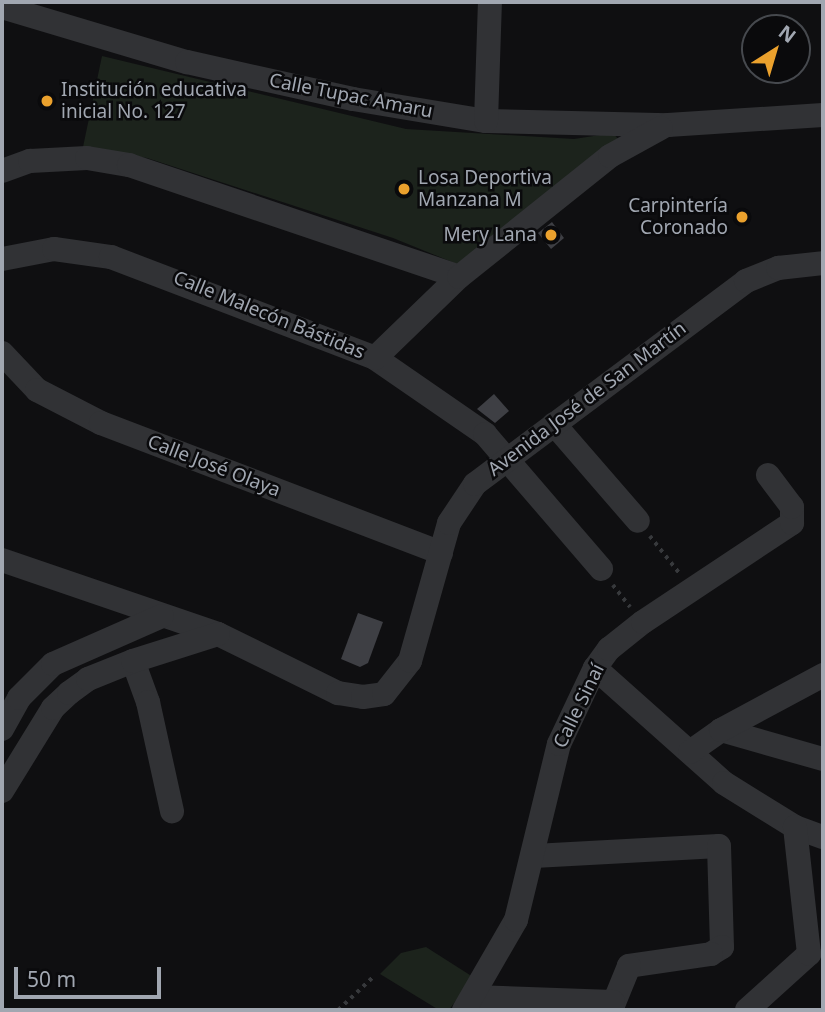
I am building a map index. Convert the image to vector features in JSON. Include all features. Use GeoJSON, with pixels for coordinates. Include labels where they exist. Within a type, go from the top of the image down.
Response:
{"type":"FeatureCollection","features":[{"type":"Feature","properties":{"kind":"street"},"geometry":{"type":"LineString","coordinates":[[486,121],[490,2]]}},
{"type":"Feature","properties":{"kind":"street","name":"Calle Tupac Amaru"},"geometry":{"type":"LineString","coordinates":[[2,7],[187,62],[353,99],[486,121],[668,125],[823,115]]}},
{"type":"Feature","properties":{"kind":"street"},"geometry":{"type":"LineString","coordinates":[[374,358],[459,277],[610,156],[668,125]]}},
{"type":"Feature","properties":{"kind":"street"},"geometry":{"type":"LineString","coordinates":[[2,171],[30,162],[87,158],[129,165],[459,277]]}},
{"type":"Feature","properties":{"kind":"street","name":"Calle Malecón Bástidas"},"geometry":{"type":"LineString","coordinates":[[2,259],[54,249],[111,257],[374,358],[415,382],[508,455],[600,569]]}},
{"type":"Feature","properties":{"kind":"street","name":"Avenida José de San Martín"},"geometry":{"type":"LineString","coordinates":[[2,561],[218,634],[338,693],[363,697],[384,694],[410,662],[449,523],[465,496],[508,455],[554,424],[746,281],[778,268],[823,263]]}},
{"type":"Feature","properties":{"kind":"street","name":"Calle José Olaya"},"geometry":{"type":"LineString","coordinates":[[2,353],[37,390],[101,423],[441,552]]}},
{"type":"Feature","properties":{"kind":"street"},"geometry":{"type":"LineString","coordinates":[[554,424],[638,521]]}},
{"type":"Feature","properties":{"kind":"street","name":"Calle Sinaí"},"geometry":{"type":"LineString","coordinates":[[469,1004],[516,920],[534,856],[559,744],[596,668],[609,649],[643,622],[792,523],[792,507],[768,475]]}},
{"type":"Feature","properties":{"kind":"street"},"geometry":{"type":"LineString","coordinates":[[2,729],[19,698],[53,664],[162,616]]}},
{"type":"Feature","properties":{"kind":"street"},"geometry":{"type":"LineString","coordinates":[[2,790],[53,708],[88,679],[133,661],[218,634]]}},
{"type":"Feature","properties":{"kind":"street"},"geometry":{"type":"LineString","coordinates":[[133,661],[148,702],[172,811]]}},
{"type":"Feature","properties":{"kind":"street"},"geometry":{"type":"LineString","coordinates":[[596,668],[724,783],[795,827],[823,837]]}},
{"type":"Feature","properties":{"kind":"street"},"geometry":{"type":"LineString","coordinates":[[690,752],[721,730],[823,675]]}},
{"type":"Feature","properties":{"kind":"street"},"geometry":{"type":"LineString","coordinates":[[721,730],[823,759]]}},
{"type":"Feature","properties":{"kind":"street"},"geometry":{"type":"LineString","coordinates":[[747,1010],[809,954],[795,827]]}},
{"type":"Feature","properties":{"kind":"street"},"geometry":{"type":"LineString","coordinates":[[469,1004],[612,1006],[629,966],[711,954],[722,947],[719,846],[534,856]]}},
{"type":"Feature","properties":{"kind":"path"},"geometry":{"type":"LineString","coordinates":[[638,521],[692,589]]}},
{"type":"Feature","properties":{"kind":"path"},"geometry":{"type":"LineString","coordinates":[[600,569],[643,622]]}},
{"type":"Feature","properties":{"kind":"path"},"geometry":{"type":"LineString","coordinates":[[338,1010],[372,978]]}},
{"type":"Feature","properties":{"kind":"shaded area"},"geometry":{"type":"Polygon","coordinates":[[[102,56],[406,129],[574,139],[613,133],[618,139],[457,264],[393,238],[147,158],[83,147],[102,56]]]}},
{"type":"Feature","properties":{"kind":"shaded area"},"geometry":{"type":"Polygon","coordinates":[[[426,947],[473,977],[449,1010],[439,1010],[380,974],[401,953],[426,947]]]}},
{"type":"Feature","properties":{"kind":"building","name":"Mery Lana"},"geometry":{"type":"Polygon","coordinates":[[[552,222],[564,238],[551,249],[538,233],[552,222]]]}},
{"type":"Feature","properties":{"kind":"building"},"geometry":{"type":"Polygon","coordinates":[[[494,394],[509,411],[495,423],[477,409],[494,394]]]}},
{"type":"Feature","properties":{"kind":"building"},"geometry":{"type":"Polygon","coordinates":[[[358,613],[383,622],[368,663],[360,667],[341,659],[358,613]]]}},
{"type":"Feature","properties":{"kind":"place","name":"Institución educativa inicial No. 127"},"geometry":{"type":"Point","coordinates":[47,101]}},
{"type":"Feature","properties":{"kind":"place","name":"Losa Deportiva Manzana M"},"geometry":{"type":"Point","coordinates":[404,189]}},
{"type":"Feature","properties":{"kind":"place","name":"Carpintería Coronado"},"geometry":{"type":"Point","coordinates":[742,217]}},
{"type":"Feature","properties":{"kind":"place","name":"Mery Lana"},"geometry":{"type":"Point","coordinates":[551,235]}}]}
